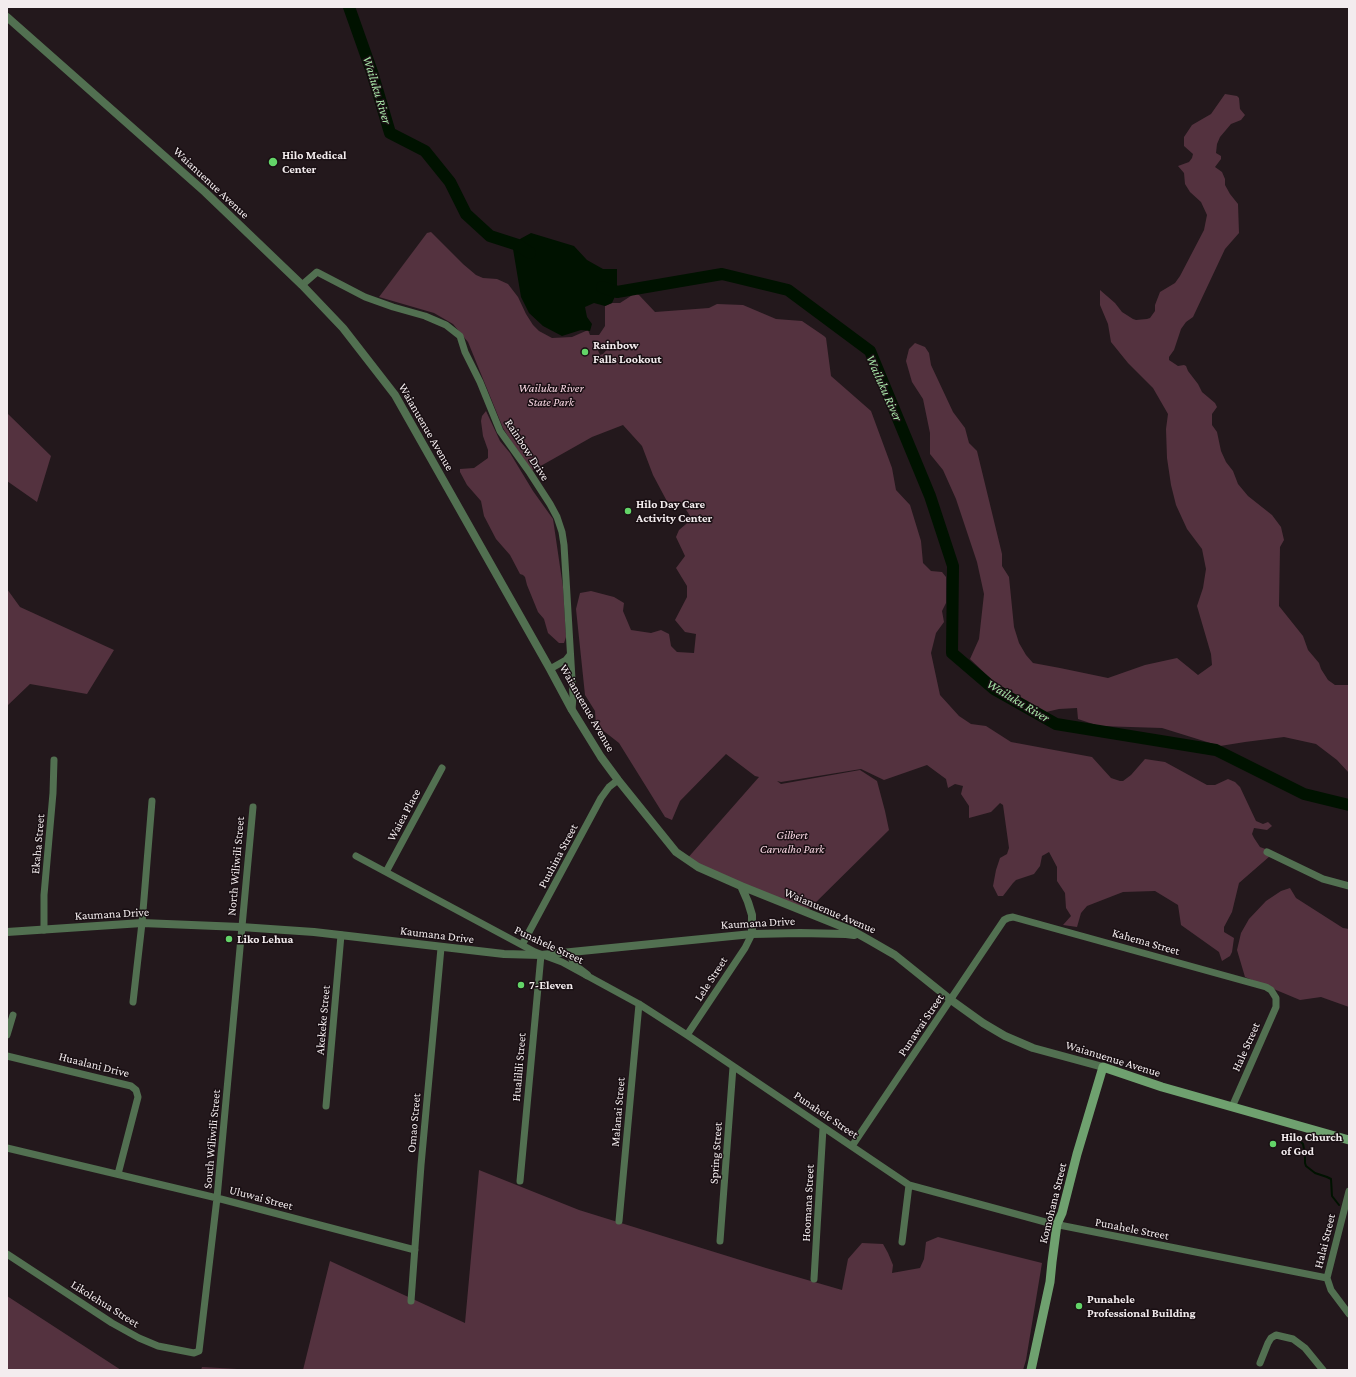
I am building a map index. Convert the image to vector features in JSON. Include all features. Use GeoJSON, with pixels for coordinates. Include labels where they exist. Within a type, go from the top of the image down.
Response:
{"type":"FeatureCollection","features":[{"type":"Feature","properties":{"kind":"main road","name":"Waianuenue Avenue"},"geometry":{"type":"LineString","coordinates":[[1103,1067],[1162,1087],[1349,1140]]}},
{"type":"Feature","properties":{"kind":"main road","name":"Komohana Street"},"geometry":{"type":"LineString","coordinates":[[1031,1370],[1050,1282],[1057,1224],[1062,1213],[1077,1154],[1103,1067]]}},
{"type":"Feature","properties":{"kind":"street","name":"Waianuenue Avenue"},"geometry":{"type":"LineString","coordinates":[[7,17],[199,187],[302,285],[343,328],[395,395],[572,710],[601,757],[676,852],[696,866],[741,886],[853,931],[895,955],[951,1000],[1004,1036],[1033,1048],[1103,1067]]}},
{"type":"Feature","properties":{"kind":"street","name":"Rainbow Drive"},"geometry":{"type":"LineString","coordinates":[[302,285],[317,272],[365,297],[425,316],[446,325],[460,336],[465,352],[480,382],[500,431],[530,473],[557,518],[564,544],[573,696],[572,710]]}},
{"type":"Feature","properties":{"kind":"street"},"geometry":{"type":"LineString","coordinates":[[550,669],[566,660],[570,655]]}},
{"type":"Feature","properties":{"kind":"street","name":"Ekaha Street"},"geometry":{"type":"LineString","coordinates":[[44,930],[44,895],[53,794],[54,760]]}},
{"type":"Feature","properties":{"kind":"street","name":"Waiea Place"},"geometry":{"type":"LineString","coordinates":[[386,872],[442,768]]}},
{"type":"Feature","properties":{"kind":"street","name":"Puuhina Street"},"geometry":{"type":"LineString","coordinates":[[522,945],[601,798],[609,787],[618,780]]}},
{"type":"Feature","properties":{"kind":"street"},"geometry":{"type":"LineString","coordinates":[[133,1002],[142,923],[152,802]]}},
{"type":"Feature","properties":{"kind":"street","name":"North Wiliwili Street"},"geometry":{"type":"LineString","coordinates":[[241,927],[253,807]]}},
{"type":"Feature","properties":{"kind":"street"},"geometry":{"type":"LineString","coordinates":[[1267,852],[1323,879],[1349,886]]}},
{"type":"Feature","properties":{"kind":"street","name":"Punahele Street"},"geometry":{"type":"LineString","coordinates":[[356,856],[541,955],[562,962],[639,1004],[909,1185],[1049,1223],[1327,1278]]}},
{"type":"Feature","properties":{"kind":"street"},"geometry":{"type":"LineString","coordinates":[[741,886],[752,916],[752,934]]}},
{"type":"Feature","properties":{"kind":"street","name":"Kahema Street"},"geometry":{"type":"LineString","coordinates":[[1008,918],[1016,917],[1266,987],[1275,995]]}},
{"type":"Feature","properties":{"kind":"street","name":"Punawai Street"},"geometry":{"type":"LineString","coordinates":[[852,1146],[1004,920],[1008,918]]}},
{"type":"Feature","properties":{"kind":"street","name":"Kaumana Drive"},"geometry":{"type":"LineString","coordinates":[[7,932],[142,923],[241,927],[307,931],[441,948],[504,954],[541,955],[752,934],[800,932],[846,934],[864,938]]}},
{"type":"Feature","properties":{"kind":"street","name":"South Wiliwili Street"},"geometry":{"type":"LineString","coordinates":[[199,1352],[217,1198],[241,927]]}},
{"type":"Feature","properties":{"kind":"street","name":"Lele Street"},"geometry":{"type":"LineString","coordinates":[[687,1035],[745,948],[752,934]]}},
{"type":"Feature","properties":{"kind":"street","name":"Akekeke Street"},"geometry":{"type":"LineString","coordinates":[[326,1106],[341,935]]}},
{"type":"Feature","properties":{"kind":"street","name":"Omao Street"},"geometry":{"type":"LineString","coordinates":[[411,1301],[421,1165],[441,948]]}},
{"type":"Feature","properties":{"kind":"street"},"geometry":{"type":"LineString","coordinates":[[573,953],[572,957],[574,965],[587,975]]}},
{"type":"Feature","properties":{"kind":"street","name":"Hualilili Street"},"geometry":{"type":"LineString","coordinates":[[520,1182],[541,955]]}},
{"type":"Feature","properties":{"kind":"street","name":"Hale Street"},"geometry":{"type":"LineString","coordinates":[[1232,1107],[1276,1007],[1277,1001],[1275,995]]}},
{"type":"Feature","properties":{"kind":"street","name":"Malanai Street"},"geometry":{"type":"LineString","coordinates":[[619,1221],[639,1004]]}},
{"type":"Feature","properties":{"kind":"street"},"geometry":{"type":"LineString","coordinates":[[7,1035],[13,1015]]}},
{"type":"Feature","properties":{"kind":"street","name":"Huaalani Drive"},"geometry":{"type":"LineString","coordinates":[[7,1056],[131,1086],[136,1090],[138,1097],[118,1174]]}},
{"type":"Feature","properties":{"kind":"street","name":"Spring Street"},"geometry":{"type":"LineString","coordinates":[[720,1241],[734,1067]]}},
{"type":"Feature","properties":{"kind":"street","name":"Hoomana Street"},"geometry":{"type":"LineString","coordinates":[[814,1279],[823,1128]]}},
{"type":"Feature","properties":{"kind":"street","name":"Uluwai Street"},"geometry":{"type":"LineString","coordinates":[[7,1148],[217,1198],[415,1250]]}},
{"type":"Feature","properties":{"kind":"street"},"geometry":{"type":"LineString","coordinates":[[902,1242],[909,1185]]}},
{"type":"Feature","properties":{"kind":"street","name":"Halai Street"},"geometry":{"type":"LineString","coordinates":[[1349,1191],[1327,1278],[1331,1290],[1349,1314]]}},
{"type":"Feature","properties":{"kind":"street","name":"Likolehua Street"},"geometry":{"type":"LineString","coordinates":[[7,1254],[112,1323],[139,1338],[158,1346],[194,1354],[199,1352]]}},
{"type":"Feature","properties":{"kind":"street"},"geometry":{"type":"LineString","coordinates":[[1260,1363],[1269,1341],[1276,1335],[1293,1340],[1306,1348],[1323,1370]]}},
{"type":"Feature","properties":{"kind":"green space"},"geometry":{"type":"Polygon","coordinates":[[[1225,94],[1237,96],[1239,98],[1240,109],[1245,115],[1241,120],[1231,124],[1220,137],[1217,144],[1216,153],[1221,156],[1221,159],[1215,167],[1222,172],[1225,179],[1225,185],[1238,204],[1239,233],[1225,249],[1193,317],[1186,322],[1181,329],[1169,360],[1178,366],[1186,366],[1202,392],[1215,403],[1217,407],[1212,414],[1212,425],[1217,432],[1221,451],[1226,462],[1233,471],[1238,484],[1248,496],[1272,515],[1281,527],[1284,540],[1280,547],[1279,606],[1303,636],[1308,650],[1319,663],[1328,680],[1335,685],[1349,685],[1349,773],[1337,760],[1316,744],[1284,737],[1220,746],[1162,728],[1099,726],[1078,719],[1077,708],[1059,709],[1046,712],[1038,710],[992,680],[970,659],[979,639],[984,594],[977,562],[956,499],[943,470],[930,454],[930,433],[923,399],[912,382],[906,361],[909,349],[915,343],[925,347],[929,353],[931,365],[953,412],[965,428],[969,443],[977,451],[1002,554],[1002,566],[1009,577],[1014,627],[1019,643],[1033,663],[1108,678],[1145,665],[1177,658],[1198,675],[1212,665],[1211,654],[1197,606],[1203,588],[1206,569],[1202,549],[1187,529],[1176,505],[1171,485],[1167,458],[1166,429],[1168,414],[1153,388],[1128,363],[1111,342],[1108,324],[1100,305],[1100,290],[1115,303],[1122,312],[1133,319],[1147,319],[1150,318],[1155,311],[1155,305],[1160,292],[1175,283],[1180,276],[1204,230],[1207,215],[1201,202],[1190,192],[1185,184],[1184,173],[1178,166],[1189,162],[1193,154],[1184,146],[1184,137],[1192,125],[1211,114],[1225,94]]]}},
{"type":"Feature","properties":{"kind":"green space"},"geometry":{"type":"Polygon","coordinates":[[[431,232],[476,275],[483,278],[497,279],[508,284],[518,297],[533,325],[539,331],[552,338],[572,337],[588,330],[590,335],[599,335],[605,326],[605,306],[612,303],[620,303],[634,294],[639,295],[655,312],[709,308],[717,304],[743,305],[776,319],[802,321],[824,336],[826,338],[831,376],[871,411],[892,468],[896,490],[910,505],[921,541],[923,563],[931,571],[942,572],[946,577],[946,603],[942,611],[944,622],[936,633],[931,653],[940,695],[959,716],[971,724],[986,726],[1011,742],[1092,757],[1111,778],[1120,781],[1123,781],[1131,775],[1145,759],[1165,762],[1207,785],[1215,785],[1228,779],[1235,782],[1240,787],[1256,821],[1263,824],[1268,822],[1272,826],[1267,830],[1254,828],[1252,834],[1260,847],[1268,850],[1270,856],[1239,883],[1232,912],[1224,927],[1224,932],[1234,938],[1230,956],[1222,961],[1219,952],[1181,925],[1178,905],[1155,891],[1123,892],[1087,906],[1081,913],[1077,927],[1063,925],[1071,916],[1066,908],[1065,893],[1057,881],[1057,867],[1049,852],[1042,856],[1040,866],[1034,874],[1016,880],[1003,896],[998,896],[993,886],[996,870],[1000,858],[1007,854],[1009,848],[1003,805],[1000,803],[991,812],[969,818],[969,806],[961,794],[963,786],[955,784],[948,788],[946,779],[927,765],[884,780],[861,769],[781,782],[777,781],[781,784],[860,770],[877,781],[885,811],[889,830],[806,912],[686,860],[759,777],[755,776],[726,754],[680,801],[672,820],[665,817],[619,743],[596,725],[595,711],[585,695],[576,609],[580,593],[591,591],[614,597],[624,603],[623,611],[631,630],[651,633],[661,630],[669,634],[671,646],[677,652],[694,653],[696,634],[685,632],[675,620],[687,597],[687,586],[676,568],[685,556],[676,537],[679,530],[692,519],[681,502],[670,507],[653,475],[642,446],[623,425],[592,437],[530,472],[503,428],[468,342],[453,324],[434,313],[379,297],[427,233],[431,232]],[[609,342],[596,346],[600,355],[603,354],[611,345],[609,342]]]}},
{"type":"Feature","properties":{"kind":"green space"},"geometry":{"type":"Polygon","coordinates":[[[486,411],[500,441],[510,453],[533,491],[553,519],[563,587],[566,637],[564,643],[559,643],[548,633],[544,619],[538,612],[525,577],[520,574],[510,555],[496,539],[484,516],[481,501],[467,485],[460,472],[460,469],[474,468],[488,458],[488,450],[483,436],[481,421],[482,416],[486,411]]]}},
{"type":"Feature","properties":{"kind":"green space"},"geometry":{"type":"Polygon","coordinates":[[[7,413],[51,456],[37,502],[7,481],[7,413]]]}},
{"type":"Feature","properties":{"kind":"green space"},"geometry":{"type":"Polygon","coordinates":[[[7,589],[20,607],[114,650],[87,694],[30,684],[7,706],[7,589]]]}},
{"type":"Feature","properties":{"kind":"green space"},"geometry":{"type":"Polygon","coordinates":[[[1290,888],[1296,898],[1343,928],[1349,929],[1349,1007],[1321,997],[1300,1000],[1245,977],[1237,950],[1241,933],[1249,919],[1266,901],[1281,891],[1290,888]]]}},
{"type":"Feature","properties":{"kind":"green space"},"geometry":{"type":"Polygon","coordinates":[[[479,1170],[579,1210],[842,1290],[848,1259],[862,1243],[883,1244],[893,1265],[892,1273],[920,1268],[924,1259],[926,1242],[938,1237],[1042,1263],[1026,1360],[1023,1370],[303,1370],[330,1261],[465,1323],[479,1170]]]}},
{"type":"Feature","properties":{"kind":"green space"},"geometry":{"type":"Polygon","coordinates":[[[7,1296],[121,1370],[7,1370],[7,1296]]]}},
{"type":"Feature","properties":{"kind":"green space"},"geometry":{"type":"Polygon","coordinates":[[[202,1367],[255,1370],[201,1370],[202,1367]]]}},
{"type":"Feature","properties":{"kind":"shaded area"},"geometry":{"type":"Polygon","coordinates":[[[531,233],[574,246],[587,260],[603,269],[617,269],[617,292],[612,303],[605,306],[594,303],[585,307],[587,317],[592,324],[590,331],[581,330],[562,336],[543,326],[529,313],[521,297],[513,249],[518,245],[520,239],[531,233]]]}},
{"type":"Feature","properties":{"kind":"waterway","name":"Wailuku River"},"geometry":{"type":"LineString","coordinates":[[349,7],[372,72],[390,133],[425,151],[450,182],[466,214],[490,236],[518,245],[530,253]]}},
{"type":"Feature","properties":{"kind":"waterway","name":"Wailuku River"},"geometry":{"type":"LineString","coordinates":[[602,287],[617,292],[722,274],[788,290],[870,351],[930,496],[953,566],[952,653],[994,689],[1056,724],[1216,750],[1304,794],[1349,805]]}},
{"type":"Feature","properties":{"kind":"waterway"},"geometry":{"type":"LineString","coordinates":[[1286,1137],[1303,1144],[1306,1166],[1315,1173],[1331,1179],[1332,1196],[1339,1205]]}},
{"type":"Feature","properties":{"kind":"place","name":"Hilo Medical Center"},"geometry":{"type":"Point","coordinates":[273,162]}},
{"type":"Feature","properties":{"kind":"place","name":"Rainbow Falls Lookout"},"geometry":{"type":"Point","coordinates":[585,352]}},
{"type":"Feature","properties":{"kind":"place","name":"Hilo Day Care Activity Center"},"geometry":{"type":"Point","coordinates":[628,511]}},
{"type":"Feature","properties":{"kind":"place","name":"Liko Lehua"},"geometry":{"type":"Point","coordinates":[229,939]}},
{"type":"Feature","properties":{"kind":"place","name":"7-Eleven"},"geometry":{"type":"Point","coordinates":[521,985]}},
{"type":"Feature","properties":{"kind":"place","name":"Hilo Church of God"},"geometry":{"type":"Point","coordinates":[1273,1144]}},
{"type":"Feature","properties":{"kind":"place","name":"Punahele Professional Building"},"geometry":{"type":"Point","coordinates":[1079,1306]}},
{"type":"Feature","properties":{"kind":"park label","name":"Wailuku River State Park"},"geometry":{"type":"Point","coordinates":[551,395]}},
{"type":"Feature","properties":{"kind":"park label","name":"Gilbert Carvalho Park"},"geometry":{"type":"Point","coordinates":[792,842]}}]}
